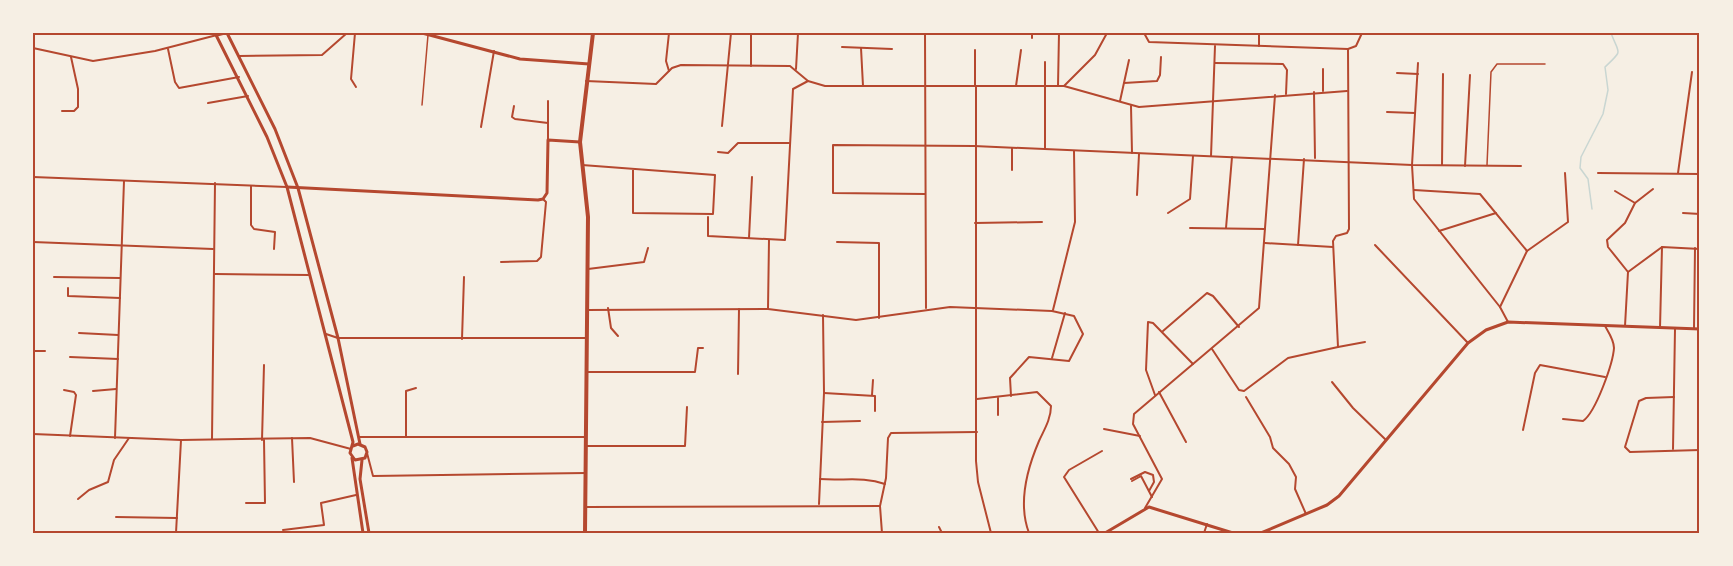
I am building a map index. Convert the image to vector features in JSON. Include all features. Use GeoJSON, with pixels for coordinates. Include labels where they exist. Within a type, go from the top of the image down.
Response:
{"type":"FeatureCollection","features":[{"type":"Feature","properties":{"kind":"main road"},"geometry":{"type":"LineString","coordinates":[[585,533],[588,269],[586,195],[580,142],[593,33]]}},
{"type":"Feature","properties":{"kind":"street"},"geometry":{"type":"LineString","coordinates":[[33,48],[93,61],[168,48],[226,33],[275,129],[298,188],[338,338],[361,445],[367,452],[372,476],[586,473]]}},
{"type":"Feature","properties":{"kind":"street"},"geometry":{"type":"LineString","coordinates":[[239,56],[322,55],[347,33]]}},
{"type":"Feature","properties":{"kind":"street"},"geometry":{"type":"LineString","coordinates":[[355,33],[351,79],[356,87]]}},
{"type":"Feature","properties":{"kind":"street"},"geometry":{"type":"LineString","coordinates":[[422,33],[520,59],[589,64]]}},
{"type":"Feature","properties":{"kind":"street"},"geometry":{"type":"LineString","coordinates":[[448,33],[448,40]]}},
{"type":"Feature","properties":{"kind":"street"},"geometry":{"type":"LineString","coordinates":[[669,33],[666,62],[669,71]]}},
{"type":"Feature","properties":{"kind":"street"},"geometry":{"type":"LineString","coordinates":[[722,126],[731,33]]}},
{"type":"Feature","properties":{"kind":"street"},"geometry":{"type":"LineString","coordinates":[[751,33],[751,66]]}},
{"type":"Feature","properties":{"kind":"street"},"geometry":{"type":"LineString","coordinates":[[796,69],[798,33]]}},
{"type":"Feature","properties":{"kind":"street"},"geometry":{"type":"LineString","coordinates":[[925,33],[926,308]]}},
{"type":"Feature","properties":{"kind":"street"},"geometry":{"type":"LineString","coordinates":[[1032,33],[1032,38]]}},
{"type":"Feature","properties":{"kind":"street"},"geometry":{"type":"LineString","coordinates":[[1058,86],[1059,33]]}},
{"type":"Feature","properties":{"kind":"street"},"geometry":{"type":"LineString","coordinates":[[1064,86],[1095,55],[1107,33]]}},
{"type":"Feature","properties":{"kind":"street"},"geometry":{"type":"LineString","coordinates":[[1144,33],[1149,42],[1348,49],[1356,46],[1362,33]]}},
{"type":"Feature","properties":{"kind":"street"},"geometry":{"type":"LineString","coordinates":[[1259,33],[1259,46]]}},
{"type":"Feature","properties":{"kind":"street"},"geometry":{"type":"LineString","coordinates":[[216,34],[248,96],[287,187],[326,334],[352,447],[351,456],[363,533]]}},
{"type":"Feature","properties":{"kind":"street"},"geometry":{"type":"LineString","coordinates":[[1211,156],[1215,46]]}},
{"type":"Feature","properties":{"kind":"street"},"geometry":{"type":"LineString","coordinates":[[842,47],[892,49]]}},
{"type":"Feature","properties":{"kind":"street"},"geometry":{"type":"LineString","coordinates":[[168,48],[175,82],[179,88],[239,77]]}},
{"type":"Feature","properties":{"kind":"street"},"geometry":{"type":"LineString","coordinates":[[861,48],[863,86]]}},
{"type":"Feature","properties":{"kind":"street"},"geometry":{"type":"LineString","coordinates":[[1338,347],[1333,247],[1336,236],[1347,233],[1349,229],[1348,49]]}},
{"type":"Feature","properties":{"kind":"street"},"geometry":{"type":"LineString","coordinates":[[975,50],[978,482],[991,533]]}},
{"type":"Feature","properties":{"kind":"street"},"geometry":{"type":"LineString","coordinates":[[1016,86],[1021,50]]}},
{"type":"Feature","properties":{"kind":"street"},"geometry":{"type":"LineString","coordinates":[[481,127],[494,51]]}},
{"type":"Feature","properties":{"kind":"street"},"geometry":{"type":"LineString","coordinates":[[62,111],[74,111],[78,107],[78,89],[71,57]]}},
{"type":"Feature","properties":{"kind":"street"},"geometry":{"type":"LineString","coordinates":[[1124,83],[1157,81],[1161,57]]}},
{"type":"Feature","properties":{"kind":"street"},"geometry":{"type":"LineString","coordinates":[[1120,102],[1129,60]]}},
{"type":"Feature","properties":{"kind":"street"},"geometry":{"type":"LineString","coordinates":[[1045,62],[1045,150]]}},
{"type":"Feature","properties":{"kind":"street"},"geometry":{"type":"LineString","coordinates":[[1215,63],[1283,64],[1287,70],[1286,94]]}},
{"type":"Feature","properties":{"kind":"street"},"geometry":{"type":"LineString","coordinates":[[1418,63],[1412,165],[1414,199],[1500,307],[1508,322]]}},
{"type":"Feature","properties":{"kind":"street"},"geometry":{"type":"LineString","coordinates":[[586,81],[656,84],[669,71],[681,65],[729,65],[790,66],[808,81],[825,86],[1064,86],[1131,106],[1347,91]]}},
{"type":"Feature","properties":{"kind":"street"},"geometry":{"type":"LineString","coordinates":[[1323,69],[1323,91]]}},
{"type":"Feature","properties":{"kind":"street"},"geometry":{"type":"LineString","coordinates":[[1678,173],[1692,72]]}},
{"type":"Feature","properties":{"kind":"street"},"geometry":{"type":"LineString","coordinates":[[1397,73],[1418,74]]}},
{"type":"Feature","properties":{"kind":"street"},"geometry":{"type":"LineString","coordinates":[[1442,165],[1443,74]]}},
{"type":"Feature","properties":{"kind":"street"},"geometry":{"type":"LineString","coordinates":[[1465,166],[1470,75]]}},
{"type":"Feature","properties":{"kind":"street"},"geometry":{"type":"LineString","coordinates":[[708,216],[708,236],[785,240],[793,89],[808,81]]}},
{"type":"Feature","properties":{"kind":"street"},"geometry":{"type":"LineString","coordinates":[[1314,92],[1315,159]]}},
{"type":"Feature","properties":{"kind":"street"},"geometry":{"type":"LineString","coordinates":[[1105,533],[1145,508],[1162,479],[1133,417],[1155,395],[1239,327],[1258,308],[1272,158],[1275,95]]}},
{"type":"Feature","properties":{"kind":"street"},"geometry":{"type":"LineString","coordinates":[[208,103],[248,96]]}},
{"type":"Feature","properties":{"kind":"street"},"geometry":{"type":"LineString","coordinates":[[33,177],[216,183],[538,200],[543,199],[547,193],[548,101]]}},
{"type":"Feature","properties":{"kind":"street"},"geometry":{"type":"LineString","coordinates":[[514,106],[513,117],[515,119],[548,123]]}},
{"type":"Feature","properties":{"kind":"street"},"geometry":{"type":"LineString","coordinates":[[1131,106],[1132,153]]}},
{"type":"Feature","properties":{"kind":"street"},"geometry":{"type":"LineString","coordinates":[[1387,112],[1415,113]]}},
{"type":"Feature","properties":{"kind":"street"},"geometry":{"type":"LineString","coordinates":[[548,140],[580,142]]}},
{"type":"Feature","properties":{"kind":"street"},"geometry":{"type":"LineString","coordinates":[[718,152],[728,153],[738,143],[789,143]]}},
{"type":"Feature","properties":{"kind":"street"},"geometry":{"type":"LineString","coordinates":[[925,194],[833,193],[833,145],[974,146],[1412,165],[1521,166]]}},
{"type":"Feature","properties":{"kind":"street"},"geometry":{"type":"LineString","coordinates":[[1012,148],[1012,170]]}},
{"type":"Feature","properties":{"kind":"street"},"geometry":{"type":"LineString","coordinates":[[1052,311],[1075,222],[1074,151]]}},
{"type":"Feature","properties":{"kind":"street"},"geometry":{"type":"LineString","coordinates":[[1137,195],[1139,154]]}},
{"type":"Feature","properties":{"kind":"street"},"geometry":{"type":"LineString","coordinates":[[1168,213],[1190,199],[1193,155]]}},
{"type":"Feature","properties":{"kind":"street"},"geometry":{"type":"LineString","coordinates":[[1226,228],[1232,157]]}},
{"type":"Feature","properties":{"kind":"street"},"geometry":{"type":"LineString","coordinates":[[1298,245],[1304,159]]}},
{"type":"Feature","properties":{"kind":"street"},"geometry":{"type":"LineString","coordinates":[[582,165],[715,175],[713,214],[708,216],[633,213],[633,170]]}},
{"type":"Feature","properties":{"kind":"street"},"geometry":{"type":"LineString","coordinates":[[1500,307],[1527,251],[1568,222],[1566,173]]}},
{"type":"Feature","properties":{"kind":"street"},"geometry":{"type":"LineString","coordinates":[[1599,173],[1700,174]]}},
{"type":"Feature","properties":{"kind":"street"},"geometry":{"type":"LineString","coordinates":[[749,238],[752,177]]}},
{"type":"Feature","properties":{"kind":"street"},"geometry":{"type":"LineString","coordinates":[[115,438],[124,181]]}},
{"type":"Feature","properties":{"kind":"street"},"geometry":{"type":"LineString","coordinates":[[212,440],[216,183]]}},
{"type":"Feature","properties":{"kind":"street"},"geometry":{"type":"LineString","coordinates":[[252,186],[252,225],[254,229],[275,232],[274,249]]}},
{"type":"Feature","properties":{"kind":"street"},"geometry":{"type":"LineString","coordinates":[[1625,327],[1628,272],[1608,247],[1607,240],[1625,223],[1635,203],[1653,189]]}},
{"type":"Feature","properties":{"kind":"street"},"geometry":{"type":"LineString","coordinates":[[1413,190],[1477,192],[1527,251]]}},
{"type":"Feature","properties":{"kind":"street"},"geometry":{"type":"LineString","coordinates":[[1615,191],[1635,203]]}},
{"type":"Feature","properties":{"kind":"street"},"geometry":{"type":"LineString","coordinates":[[501,262],[537,261],[541,257],[546,202],[543,199]]}},
{"type":"Feature","properties":{"kind":"street"},"geometry":{"type":"LineString","coordinates":[[1439,231],[1496,213]]}},
{"type":"Feature","properties":{"kind":"street"},"geometry":{"type":"LineString","coordinates":[[1683,213],[1700,214]]}},
{"type":"Feature","properties":{"kind":"street"},"geometry":{"type":"LineString","coordinates":[[975,223],[1042,222]]}},
{"type":"Feature","properties":{"kind":"street"},"geometry":{"type":"LineString","coordinates":[[1190,228],[1265,229]]}},
{"type":"Feature","properties":{"kind":"street"},"geometry":{"type":"LineString","coordinates":[[768,309],[769,239]]}},
{"type":"Feature","properties":{"kind":"street"},"geometry":{"type":"LineString","coordinates":[[33,242],[214,250]]}},
{"type":"Feature","properties":{"kind":"street"},"geometry":{"type":"LineString","coordinates":[[837,242],[879,243],[879,318]]}},
{"type":"Feature","properties":{"kind":"street"},"geometry":{"type":"LineString","coordinates":[[1265,243],[1333,247]]}},
{"type":"Feature","properties":{"kind":"street"},"geometry":{"type":"LineString","coordinates":[[1375,245],[1468,343]]}},
{"type":"Feature","properties":{"kind":"street"},"geometry":{"type":"LineString","coordinates":[[1628,272],[1662,247],[1700,249]]}},
{"type":"Feature","properties":{"kind":"street"},"geometry":{"type":"LineString","coordinates":[[1660,328],[1662,247]]}},
{"type":"Feature","properties":{"kind":"street"},"geometry":{"type":"LineString","coordinates":[[588,269],[644,262],[648,248]]}},
{"type":"Feature","properties":{"kind":"street"},"geometry":{"type":"LineString","coordinates":[[1694,329],[1695,248]]}},
{"type":"Feature","properties":{"kind":"street"},"geometry":{"type":"LineString","coordinates":[[215,274],[310,276]]}},
{"type":"Feature","properties":{"kind":"street"},"geometry":{"type":"LineString","coordinates":[[54,277],[121,278]]}},
{"type":"Feature","properties":{"kind":"street"},"geometry":{"type":"LineString","coordinates":[[462,339],[464,277]]}},
{"type":"Feature","properties":{"kind":"street"},"geometry":{"type":"LineString","coordinates":[[68,288],[68,296],[120,298]]}},
{"type":"Feature","properties":{"kind":"street"},"geometry":{"type":"LineString","coordinates":[[1162,331],[1207,293],[1213,296],[1239,327]]}},
{"type":"Feature","properties":{"kind":"street"},"geometry":{"type":"LineString","coordinates":[[587,310],[608,308],[768,309],[856,320],[879,318],[926,308],[963,307],[976,310],[1052,311],[1074,316],[1083,330],[1081,340],[1070,361],[1034,356],[1023,362],[1010,378],[1011,396]]}},
{"type":"Feature","properties":{"kind":"street"},"geometry":{"type":"LineString","coordinates":[[608,308],[611,328],[618,336]]}},
{"type":"Feature","properties":{"kind":"street"},"geometry":{"type":"LineString","coordinates":[[738,374],[739,309]]}},
{"type":"Feature","properties":{"kind":"street"},"geometry":{"type":"LineString","coordinates":[[1052,358],[1065,313]]}},
{"type":"Feature","properties":{"kind":"street"},"geometry":{"type":"LineString","coordinates":[[819,505],[824,393],[823,315]]}},
{"type":"Feature","properties":{"kind":"street"},"geometry":{"type":"LineString","coordinates":[[1155,395],[1146,370],[1148,322],[1153,322],[1193,364]]}},
{"type":"Feature","properties":{"kind":"street"},"geometry":{"type":"LineString","coordinates":[[1261,533],[1275,531],[1339,496],[1468,343],[1486,330],[1508,322],[1700,329]]}},
{"type":"Feature","properties":{"kind":"street"},"geometry":{"type":"LineString","coordinates":[[1563,419],[1584,421],[1589,417],[1605,377],[1614,345],[1605,326]]}},
{"type":"Feature","properties":{"kind":"street"},"geometry":{"type":"LineString","coordinates":[[1673,449],[1675,329]]}},
{"type":"Feature","properties":{"kind":"street"},"geometry":{"type":"LineString","coordinates":[[79,333],[118,335]]}},
{"type":"Feature","properties":{"kind":"street"},"geometry":{"type":"LineString","coordinates":[[326,334],[338,338],[587,338]]}},
{"type":"Feature","properties":{"kind":"street"},"geometry":{"type":"LineString","coordinates":[[1212,349],[1242,391],[1288,358],[1365,342]]}},
{"type":"Feature","properties":{"kind":"street"},"geometry":{"type":"LineString","coordinates":[[587,372],[695,372],[698,348],[703,348]]}},
{"type":"Feature","properties":{"kind":"street"},"geometry":{"type":"LineString","coordinates":[[33,351],[45,351]]}},
{"type":"Feature","properties":{"kind":"street"},"geometry":{"type":"LineString","coordinates":[[70,357],[118,359]]}},
{"type":"Feature","properties":{"kind":"street"},"geometry":{"type":"LineString","coordinates":[[246,503],[265,502],[264,365]]}},
{"type":"Feature","properties":{"kind":"street"},"geometry":{"type":"LineString","coordinates":[[1523,430],[1535,373],[1540,365],[1605,377]]}},
{"type":"Feature","properties":{"kind":"street"},"geometry":{"type":"LineString","coordinates":[[873,380],[872,395],[875,396],[875,411]]}},
{"type":"Feature","properties":{"kind":"street"},"geometry":{"type":"LineString","coordinates":[[1332,382],[1353,408],[1386,440]]}},
{"type":"Feature","properties":{"kind":"street"},"geometry":{"type":"LineString","coordinates":[[406,437],[406,391],[416,388]]}},
{"type":"Feature","properties":{"kind":"street"},"geometry":{"type":"LineString","coordinates":[[93,391],[117,389]]}},
{"type":"Feature","properties":{"kind":"street"},"geometry":{"type":"LineString","coordinates":[[64,390],[76,395],[70,436]]}},
{"type":"Feature","properties":{"kind":"street"},"geometry":{"type":"LineString","coordinates":[[977,399],[1037,392],[1051,406],[1051,415],[1034,455],[1024,495],[1023,509],[1029,533]]}},
{"type":"Feature","properties":{"kind":"street"},"geometry":{"type":"LineString","coordinates":[[1159,392],[1186,442]]}},
{"type":"Feature","properties":{"kind":"street"},"geometry":{"type":"LineString","coordinates":[[824,393],[872,395]]}},
{"type":"Feature","properties":{"kind":"street"},"geometry":{"type":"LineString","coordinates":[[1246,397],[1270,437],[1273,448],[1289,464],[1306,514]]}},
{"type":"Feature","properties":{"kind":"street"},"geometry":{"type":"LineString","coordinates":[[1674,397],[1639,400],[1624,444],[1630,452],[1700,450]]}},
{"type":"Feature","properties":{"kind":"street"},"geometry":{"type":"LineString","coordinates":[[998,398],[998,415]]}},
{"type":"Feature","properties":{"kind":"street"},"geometry":{"type":"LineString","coordinates":[[587,446],[685,446],[687,407]]}},
{"type":"Feature","properties":{"kind":"street"},"geometry":{"type":"LineString","coordinates":[[822,422],[860,421]]}},
{"type":"Feature","properties":{"kind":"street"},"geometry":{"type":"LineString","coordinates":[[1104,429],[1140,436]]}},
{"type":"Feature","properties":{"kind":"street"},"geometry":{"type":"LineString","coordinates":[[882,533],[880,506],[891,433],[899,431],[977,432]]}},
{"type":"Feature","properties":{"kind":"street"},"geometry":{"type":"LineString","coordinates":[[33,434],[181,440],[315,439],[344,449],[351,456],[362,460]]}},
{"type":"Feature","properties":{"kind":"street"},"geometry":{"type":"LineString","coordinates":[[360,437],[587,437]]}},
{"type":"Feature","properties":{"kind":"street"},"geometry":{"type":"LineString","coordinates":[[344,449],[361,445],[368,437]]}},
{"type":"Feature","properties":{"kind":"street"},"geometry":{"type":"LineString","coordinates":[[78,499],[93,488],[108,482],[114,460],[129,438]]}},
{"type":"Feature","properties":{"kind":"street"},"geometry":{"type":"LineString","coordinates":[[292,438],[294,482]]}},
{"type":"Feature","properties":{"kind":"street"},"geometry":{"type":"LineString","coordinates":[[176,533],[181,440]]}},
{"type":"Feature","properties":{"kind":"street"},"geometry":{"type":"LineString","coordinates":[[1099,533],[1064,477],[1069,470],[1102,451]]}},
{"type":"Feature","properties":{"kind":"street"},"geometry":{"type":"LineString","coordinates":[[367,452],[362,460],[360,479],[369,533]]}},
{"type":"Feature","properties":{"kind":"street"},"geometry":{"type":"LineString","coordinates":[[1149,491],[1154,482],[1151,474],[1145,472],[1131,480],[1141,476],[1152,497]]}},
{"type":"Feature","properties":{"kind":"street"},"geometry":{"type":"LineString","coordinates":[[820,479],[840,480],[857,477],[885,484]]}},
{"type":"Feature","properties":{"kind":"street"},"geometry":{"type":"LineString","coordinates":[[283,530],[324,525],[321,503],[357,495]]}},
{"type":"Feature","properties":{"kind":"street"},"geometry":{"type":"LineString","coordinates":[[586,507],[880,506]]}},
{"type":"Feature","properties":{"kind":"street"},"geometry":{"type":"LineString","coordinates":[[1145,508],[1233,533]]}},
{"type":"Feature","properties":{"kind":"street"},"geometry":{"type":"LineString","coordinates":[[116,517],[177,518]]}},
{"type":"Feature","properties":{"kind":"street"},"geometry":{"type":"LineString","coordinates":[[1204,533],[1207,524]]}},
{"type":"Feature","properties":{"kind":"street"},"geometry":{"type":"LineString","coordinates":[[939,527],[942,533]]}},
{"type":"Feature","properties":{"kind":"lane"},"geometry":{"type":"LineString","coordinates":[[423,105],[428,34]]}},
{"type":"Feature","properties":{"kind":"lane"},"geometry":{"type":"LineString","coordinates":[[1487,166],[1493,67],[1497,64],[1545,64]]}},
{"type":"Feature","properties":{"kind":"waterway"},"geometry":{"type":"LineString","coordinates":[[1592,209],[1588,179],[1580,168],[1581,157],[1603,114],[1608,90],[1605,67],[1618,51],[1611,33]]}}]}
